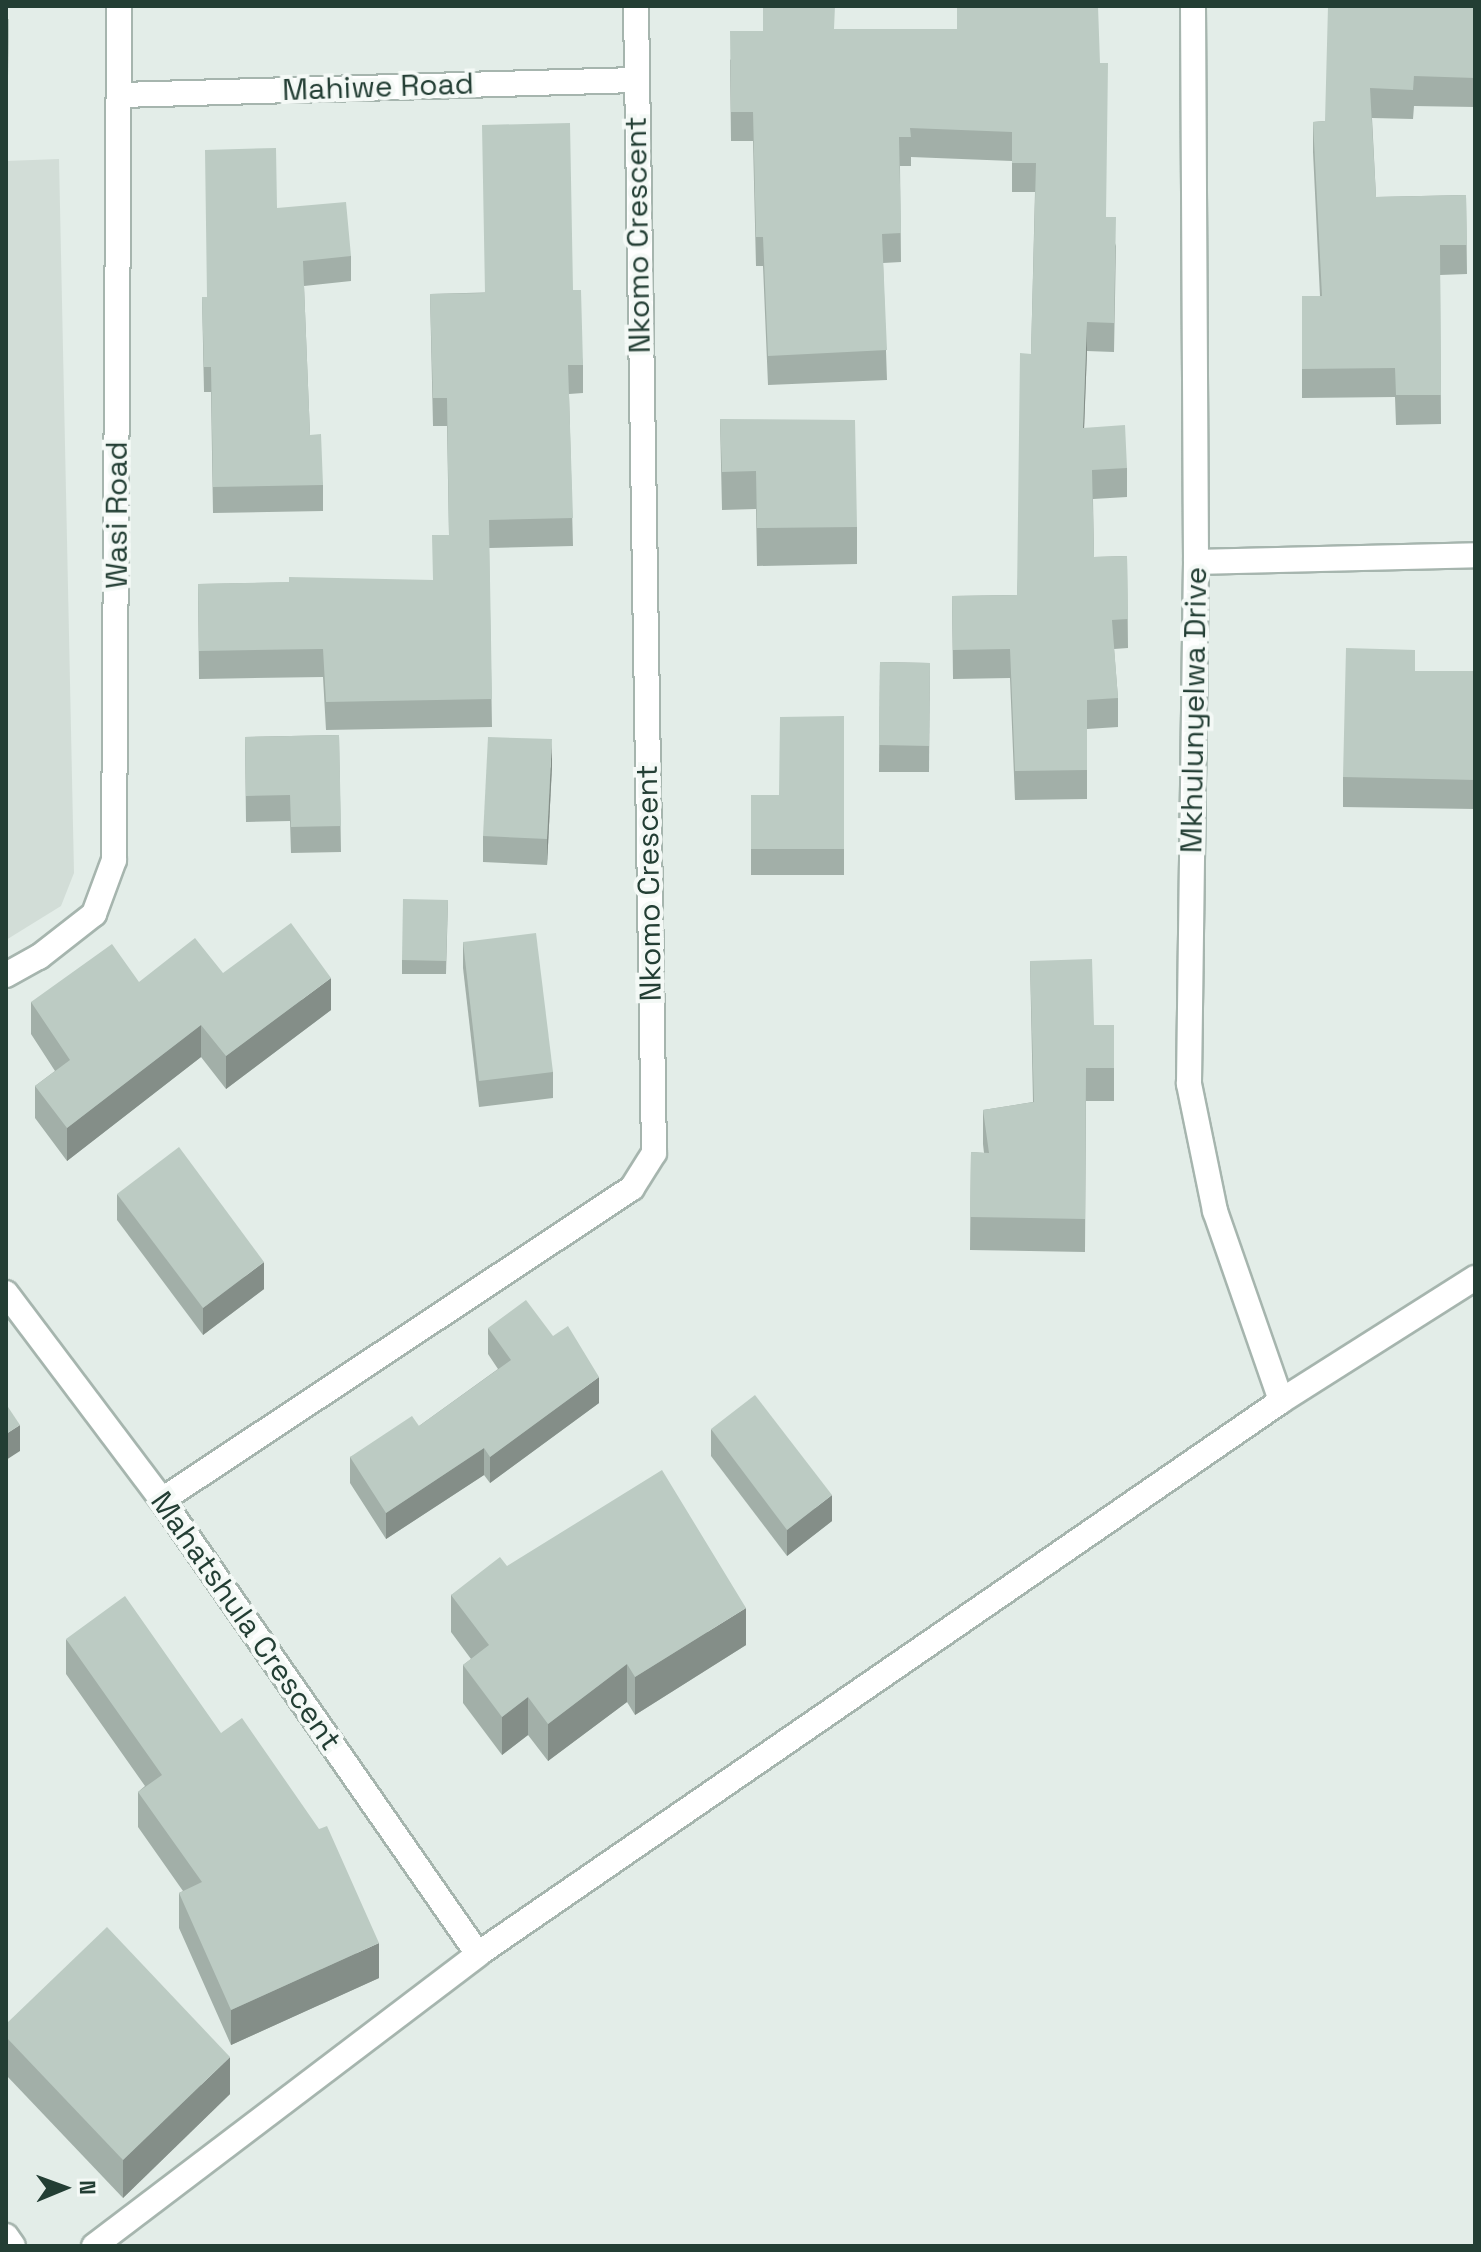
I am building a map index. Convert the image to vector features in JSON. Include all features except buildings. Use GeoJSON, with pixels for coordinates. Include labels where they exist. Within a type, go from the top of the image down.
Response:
{"type":"FeatureCollection","features":[{"type":"Feature","properties":{"kind":"street","name":"Wasi Road"},"geometry":{"type":"LineString","coordinates":[[6,975],[39,957],[94,914],[114,860],[121,95],[119,6]]}},
{"type":"Feature","properties":{"kind":"street","name":"Nkomo Crescent"},"geometry":{"type":"LineString","coordinates":[[162,1500],[632,1188],[654,1153],[636,6]]}},
{"type":"Feature","properties":{"kind":"street","name":"Mkhulunyelwa Drive"},"geometry":{"type":"LineString","coordinates":[[1193,6],[1196,562],[1189,1084],[1215,1211],[1281,1401]]}},
{"type":"Feature","properties":{"kind":"street","name":"Mahiwe Road"},"geometry":{"type":"LineString","coordinates":[[121,95],[635,80]]}},
{"type":"Feature","properties":{"kind":"street"},"geometry":{"type":"LineString","coordinates":[[1196,562],[1475,555]]}},
{"type":"Feature","properties":{"kind":"street"},"geometry":{"type":"LineString","coordinates":[[94,2246],[478,1954],[1281,1401],[1475,1278]]}},
{"type":"Feature","properties":{"kind":"street","name":"Mahatshula Crescent"},"geometry":{"type":"LineString","coordinates":[[6,1293],[162,1500],[478,1954]]}},
{"type":"Feature","properties":{"kind":"street"},"geometry":{"type":"LineString","coordinates":[[6,2236],[13,2246]]}},
{"type":"Feature","properties":{"kind":"shaded area"},"geometry":{"type":"Polygon","coordinates":[[[59,159],[74,873],[61,906],[6,940],[6,161],[59,159]]]}}]}
